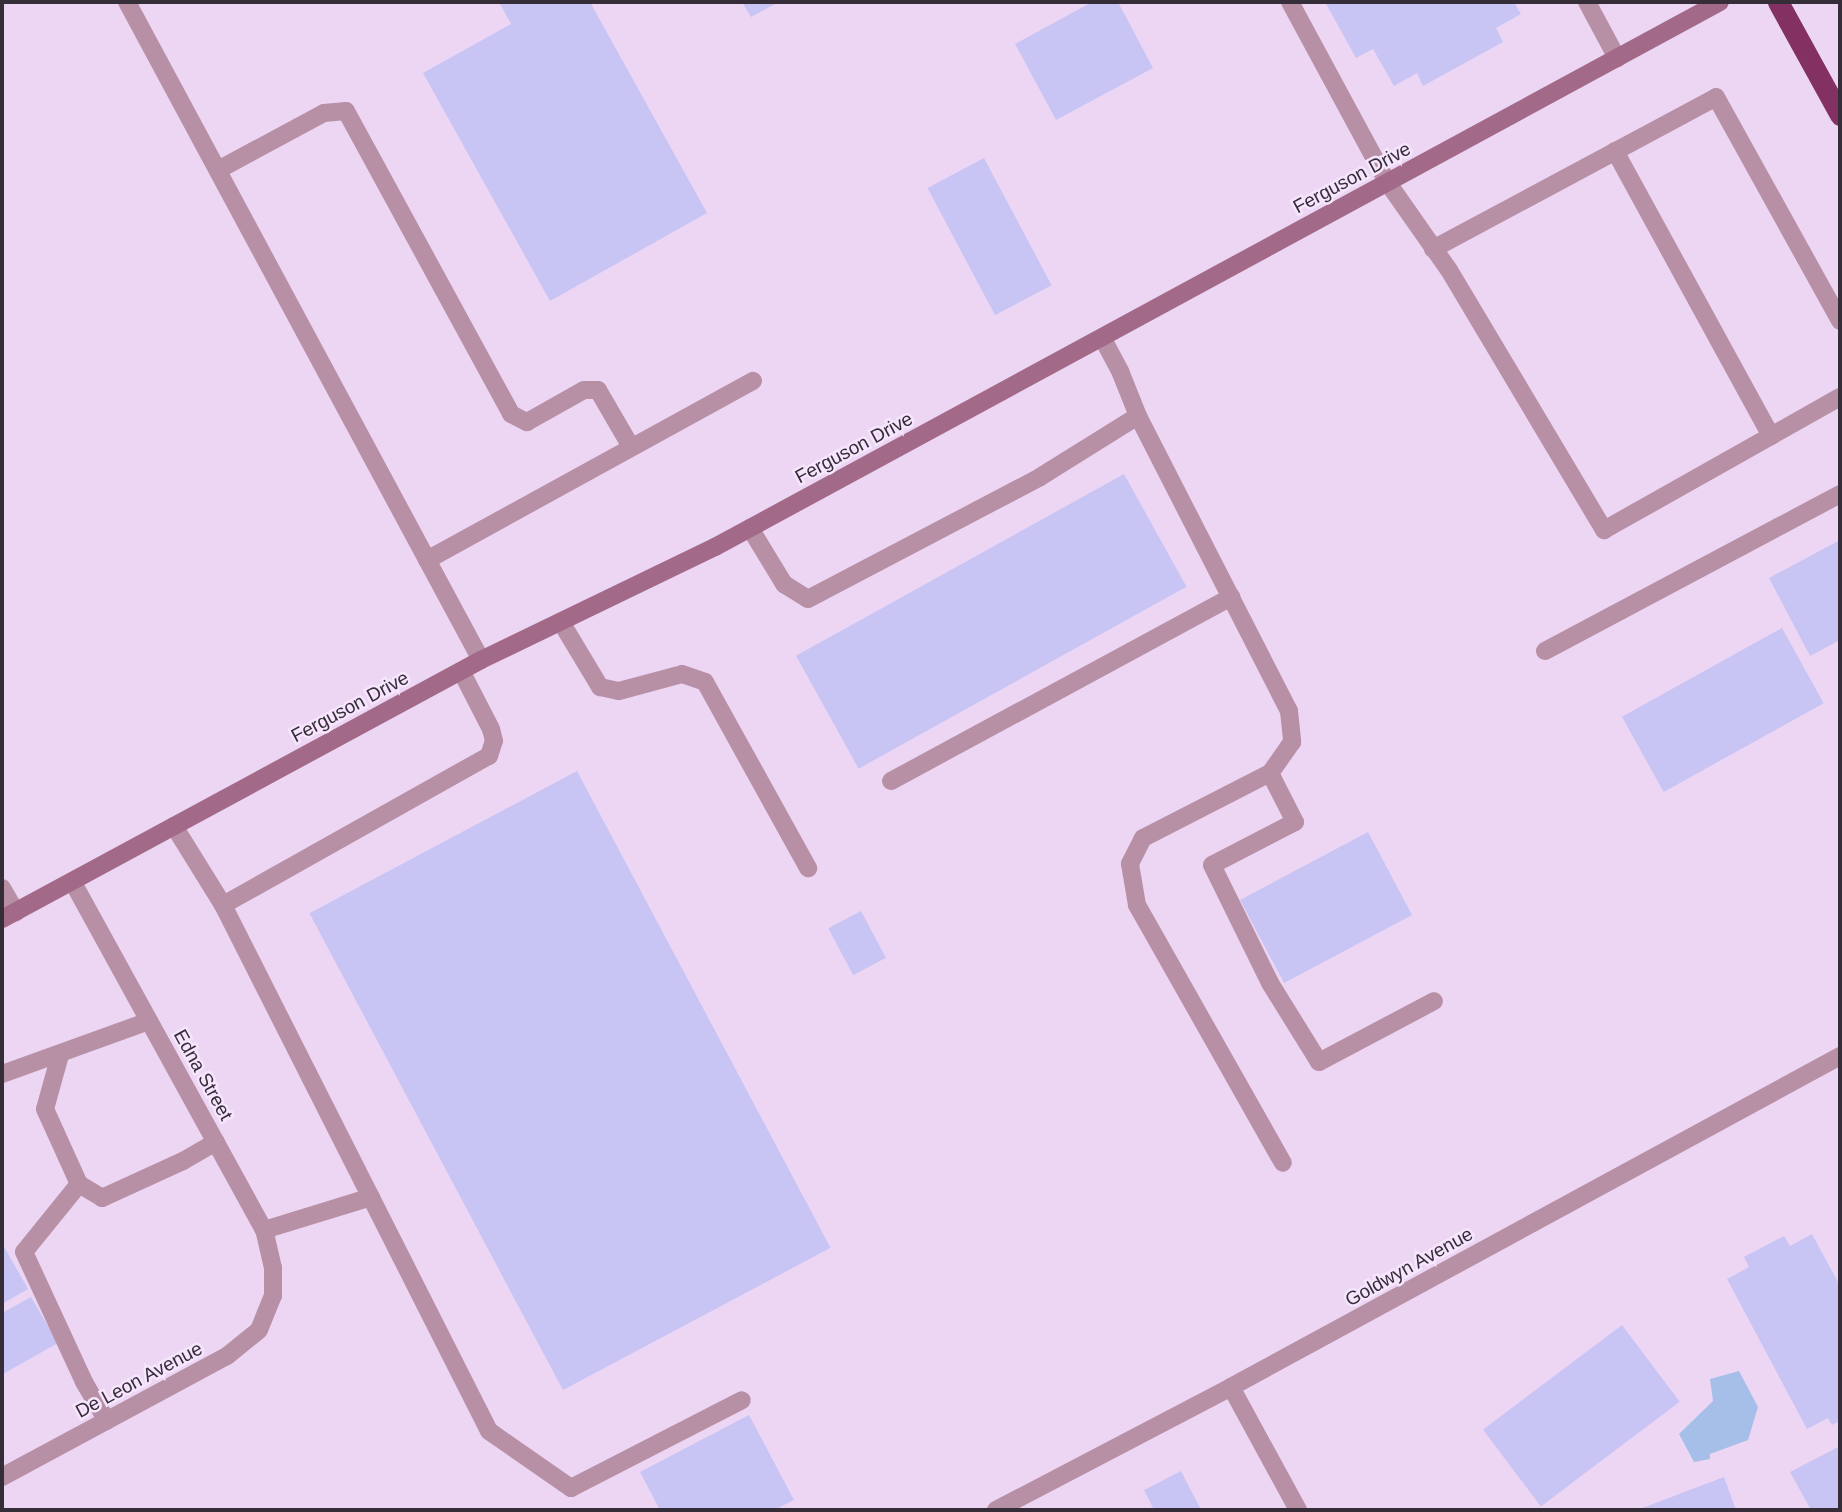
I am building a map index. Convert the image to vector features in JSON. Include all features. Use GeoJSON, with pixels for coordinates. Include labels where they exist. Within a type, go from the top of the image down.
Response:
{"type":"FeatureCollection","features":[{"type":"Feature","properties":{"kind":"highway"},"geometry":{"type":"LineString","coordinates":[[1779,2],[1840,115]]}},
{"type":"Feature","properties":{"kind":"street"},"geometry":{"type":"LineString","coordinates":[[127,2],[481,660]]}},
{"type":"Feature","properties":{"kind":"street"},"geometry":{"type":"LineString","coordinates":[[1290,2],[1388,183],[1433,249],[1604,530],[1840,397]]}},
{"type":"Feature","properties":{"kind":"street"},"geometry":{"type":"LineString","coordinates":[[1587,2],[1617,58]]}},
{"type":"Feature","properties":{"kind":"street","name":"Ferguson Drive"},"geometry":{"type":"LineString","coordinates":[[9,915],[481,660],[750,528],[1720,2]]}},
{"type":"Feature","properties":{"kind":"street"},"geometry":{"type":"LineString","coordinates":[[1433,249],[1716,97],[1840,321]]}},
{"type":"Feature","properties":{"kind":"street"},"geometry":{"type":"LineString","coordinates":[[218,170],[324,113],[346,111],[511,414],[527,422],[583,390],[598,390],[631,447]]}},
{"type":"Feature","properties":{"kind":"street"},"geometry":{"type":"LineString","coordinates":[[1615,151],[1772,436]]}},
{"type":"Feature","properties":{"kind":"street"},"geometry":{"type":"LineString","coordinates":[[1102,337],[1120,371],[1138,416],[1289,711],[1292,742],[1270,773],[1143,838],[1130,864],[1137,905],[1283,1163]]}},
{"type":"Feature","properties":{"kind":"street"},"geometry":{"type":"LineString","coordinates":[[427,560],[753,380]]}},
{"type":"Feature","properties":{"kind":"street"},"geometry":{"type":"LineString","coordinates":[[750,528],[784,584],[808,599],[1040,477],[1138,416]]}},
{"type":"Feature","properties":{"kind":"street"},"geometry":{"type":"LineString","coordinates":[[1545,651],[1840,494]]}},
{"type":"Feature","properties":{"kind":"street"},"geometry":{"type":"LineString","coordinates":[[891,781],[1231,597]]}},
{"type":"Feature","properties":{"kind":"street"},"geometry":{"type":"LineString","coordinates":[[561,622],[600,687],[619,691],[681,674],[705,682],[808,868]]}},
{"type":"Feature","properties":{"kind":"street"},"geometry":{"type":"LineString","coordinates":[[223,905],[489,756],[494,741],[491,729],[461,671]]}},
{"type":"Feature","properties":{"kind":"street"},"geometry":{"type":"LineString","coordinates":[[1270,773],[1295,822],[1212,865],[1270,983],[1319,1062],[1434,1001]]}},
{"type":"Feature","properties":{"kind":"street"},"geometry":{"type":"LineString","coordinates":[[174,826],[223,905],[489,1430],[570,1488],[742,1400]]}},
{"type":"Feature","properties":{"kind":"street","name":"Edna Street"},"geometry":{"type":"LineString","coordinates":[[72,881],[264,1230],[273,1268],[272,1296]]}},
{"type":"Feature","properties":{"kind":"street"},"geometry":{"type":"LineString","coordinates":[[2,888],[9,915]]}},
{"type":"Feature","properties":{"kind":"street"},"geometry":{"type":"LineString","coordinates":[[2,1074],[149,1021]]}},
{"type":"Feature","properties":{"kind":"street"},"geometry":{"type":"LineString","coordinates":[[60,1055],[46,1109],[79,1184],[102,1198],[183,1161],[216,1142]]}},
{"type":"Feature","properties":{"kind":"street","name":"Goldwyn Avenue"},"geometry":{"type":"LineString","coordinates":[[996,1510],[1231,1387],[1840,1056]]}},
{"type":"Feature","properties":{"kind":"street"},"geometry":{"type":"LineString","coordinates":[[79,1184],[24,1252],[84,1382],[107,1421]]}},
{"type":"Feature","properties":{"kind":"street"},"geometry":{"type":"LineString","coordinates":[[264,1230],[371,1197]]}},
{"type":"Feature","properties":{"kind":"street","name":"De Leon Avenue"},"geometry":{"type":"LineString","coordinates":[[2,1477],[227,1356],[259,1330],[272,1296]]}},
{"type":"Feature","properties":{"kind":"street"},"geometry":{"type":"LineString","coordinates":[[1231,1387],[1298,1510]]}},
{"type":"Feature","properties":{"kind":"water"},"geometry":{"type":"Polygon","coordinates":[[[1739,1371],[1758,1407],[1748,1440],[1710,1454],[1710,1459],[1694,1462],[1679,1434],[1713,1401],[1710,1379],[1739,1371]]]}},
{"type":"Feature","properties":{"kind":"building"},"geometry":{"type":"Polygon","coordinates":[[[499,2],[590,2],[707,213],[550,301],[423,73],[511,24],[499,2]]]}},
{"type":"Feature","properties":{"kind":"building"},"geometry":{"type":"Polygon","coordinates":[[[742,2],[779,2],[751,17],[742,2]]]}},
{"type":"Feature","properties":{"kind":"building"},"geometry":{"type":"Polygon","coordinates":[[[1092,2],[1118,2],[1153,68],[1056,120],[1015,44],[1092,2]]]}},
{"type":"Feature","properties":{"kind":"building"},"geometry":{"type":"Polygon","coordinates":[[[1325,2],[1514,2],[1521,14],[1496,28],[1503,42],[1423,86],[1417,73],[1394,86],[1373,49],[1356,58],[1325,2]]]}},
{"type":"Feature","properties":{"kind":"building"},"geometry":{"type":"Polygon","coordinates":[[[984,158],[1052,285],[995,315],[927,188],[984,158]]]}},
{"type":"Feature","properties":{"kind":"building"},"geometry":{"type":"Polygon","coordinates":[[[1124,474],[1187,587],[859,769],[796,656],[1124,474]]]}},
{"type":"Feature","properties":{"kind":"building"},"geometry":{"type":"Polygon","coordinates":[[[1840,540],[1840,640],[1810,656],[1769,578],[1840,540]]]}},
{"type":"Feature","properties":{"kind":"building"},"geometry":{"type":"Polygon","coordinates":[[[1782,628],[1824,703],[1664,792],[1622,717],[1782,628]]]}},
{"type":"Feature","properties":{"kind":"building"},"geometry":{"type":"Polygon","coordinates":[[[577,771],[831,1248],[563,1390],[309,913],[577,771]]]}},
{"type":"Feature","properties":{"kind":"building"},"geometry":{"type":"Polygon","coordinates":[[[1368,832],[1412,915],[1284,983],[1240,900],[1368,832]]]}},
{"type":"Feature","properties":{"kind":"building"},"geometry":{"type":"Polygon","coordinates":[[[861,911],[886,958],[853,975],[828,928],[861,911]]]}},
{"type":"Feature","properties":{"kind":"building"},"geometry":{"type":"Polygon","coordinates":[[[1812,1234],[1840,1286],[1840,1421],[1832,1425],[1828,1418],[1807,1429],[1727,1279],[1749,1267],[1744,1257],[1784,1236],[1790,1246],[1812,1234]]]}},
{"type":"Feature","properties":{"kind":"building"},"geometry":{"type":"Polygon","coordinates":[[[2,1243],[28,1289],[2,1304],[2,1243]]]}},
{"type":"Feature","properties":{"kind":"building"},"geometry":{"type":"Polygon","coordinates":[[[31,1297],[58,1343],[3,1374],[2,1313],[31,1297]]]}},
{"type":"Feature","properties":{"kind":"building"},"geometry":{"type":"Polygon","coordinates":[[[1622,1325],[1680,1402],[1541,1506],[1483,1430],[1622,1325]]]}},
{"type":"Feature","properties":{"kind":"building"},"geometry":{"type":"Polygon","coordinates":[[[749,1415],[794,1500],[774,1510],[660,1510],[640,1472],[749,1415]]]}},
{"type":"Feature","properties":{"kind":"building"},"geometry":{"type":"Polygon","coordinates":[[[1840,1446],[1840,1510],[1811,1510],[1790,1472],[1840,1446]]]}},
{"type":"Feature","properties":{"kind":"building"},"geometry":{"type":"Polygon","coordinates":[[[1181,1471],[1201,1510],[1154,1510],[1144,1490],[1181,1471]]]}},
{"type":"Feature","properties":{"kind":"building"},"geometry":{"type":"Polygon","coordinates":[[[1724,1477],[1736,1510],[1637,1510],[1724,1477]]]}}]}
